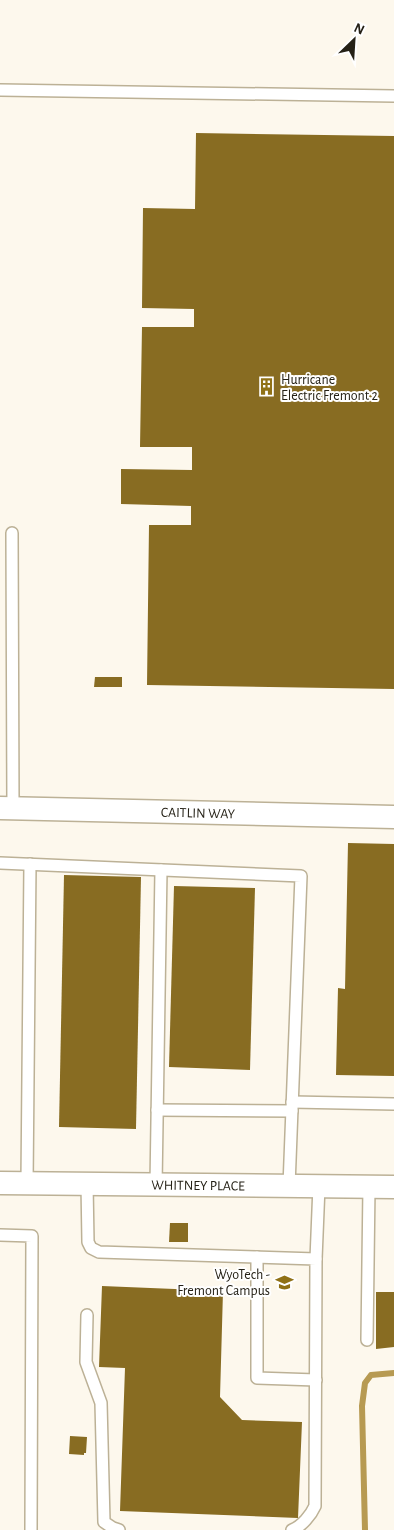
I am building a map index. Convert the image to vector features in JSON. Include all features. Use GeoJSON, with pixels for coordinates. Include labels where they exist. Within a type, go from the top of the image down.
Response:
{"type":"FeatureCollection","features":[{"type":"Feature","properties":{"kind":"street","name":"CAITLIN WAY"},"geometry":{"type":"LineString","coordinates":[[6,808],[394,817]]}},
{"type":"Feature","properties":{"kind":"street","name":"WHITNEY PLACE"},"geometry":{"type":"LineString","coordinates":[[0,1183],[394,1187]]}},
{"type":"Feature","properties":{"kind":"lane"},"geometry":{"type":"LineString","coordinates":[[0,90],[394,96]]}},
{"type":"Feature","properties":{"kind":"lane"},"geometry":{"type":"LineString","coordinates":[[6,808],[12,533]]}},
{"type":"Feature","properties":{"kind":"lane"},"geometry":{"type":"LineString","coordinates":[[0,863],[301,876],[289,1186]]}},
{"type":"Feature","properties":{"kind":"lane"},"geometry":{"type":"LineString","coordinates":[[28,1183],[30,864]]}},
{"type":"Feature","properties":{"kind":"lane"},"geometry":{"type":"LineString","coordinates":[[156,1185],[162,870]]}},
{"type":"Feature","properties":{"kind":"lane"},"geometry":{"type":"LineString","coordinates":[[157,1110],[394,1104]]}},
{"type":"Feature","properties":{"kind":"lane"},"geometry":{"type":"LineString","coordinates":[[87,1184],[88,1242],[91,1248],[99,1252],[316,1259]]}},
{"type":"Feature","properties":{"kind":"lane"},"geometry":{"type":"LineString","coordinates":[[292,1530],[297,1528],[315,1506],[316,1259],[319,1186]]}},
{"type":"Feature","properties":{"kind":"lane"},"geometry":{"type":"LineString","coordinates":[[367,1340],[369,1187]]}},
{"type":"Feature","properties":{"kind":"lane"},"geometry":{"type":"LineString","coordinates":[[0,1235],[32,1236],[31,1530]]}},
{"type":"Feature","properties":{"kind":"lane"},"geometry":{"type":"LineString","coordinates":[[257,1257],[257,1378],[316,1380]]}},
{"type":"Feature","properties":{"kind":"lane"},"geometry":{"type":"LineString","coordinates":[[88,1315],[86,1362],[101,1403],[104,1522],[119,1530]]}},
{"type":"Feature","properties":{"kind":"building","name":"Hurricane Electric Fremont 2"},"geometry":{"type":"Polygon","coordinates":[[[196,133],[394,136],[394,689],[147,685],[149,525],[191,525],[191,506],[121,504],[121,469],[192,470],[192,447],[140,447],[142,327],[194,327],[194,309],[142,308],[143,208],[195,209],[196,133]]]}},
{"type":"Feature","properties":{"kind":"building"},"geometry":{"type":"Polygon","coordinates":[[[95,677],[122,677],[122,687],[94,687],[95,677]]]}},
{"type":"Feature","properties":{"kind":"building"},"geometry":{"type":"Polygon","coordinates":[[[348,843],[394,844],[394,1076],[336,1075],[338,988],[345,989],[348,843]]]}},
{"type":"Feature","properties":{"kind":"building"},"geometry":{"type":"Polygon","coordinates":[[[64,875],[141,877],[136,1129],[59,1127],[64,875]]]}},
{"type":"Feature","properties":{"kind":"building"},"geometry":{"type":"Polygon","coordinates":[[[174,886],[255,888],[250,1070],[169,1067],[174,886]]]}},
{"type":"Feature","properties":{"kind":"building"},"geometry":{"type":"Polygon","coordinates":[[[170,1223],[188,1223],[188,1242],[169,1242],[170,1223]]]}},
{"type":"Feature","properties":{"kind":"building"},"geometry":{"type":"Polygon","coordinates":[[[102,1286],[223,1291],[220,1397],[242,1420],[302,1422],[298,1518],[120,1511],[125,1368],[99,1367],[102,1286]]]}},
{"type":"Feature","properties":{"kind":"building"},"geometry":{"type":"Polygon","coordinates":[[[376,1292],[394,1292],[394,1347],[376,1349],[376,1292]]]}},
{"type":"Feature","properties":{"kind":"building"},"geometry":{"type":"Polygon","coordinates":[[[70,1436],[87,1437],[86,1453],[84,1455],[69,1454],[70,1436]]]}},
{"type":"Feature","properties":{"kind":"waterway"},"geometry":{"type":"LineString","coordinates":[[365,1530],[362,1406],[365,1383],[371,1375],[394,1373]]}},
{"type":"Feature","properties":{"kind":"place","name":"Hurricane Electric Fremont 2"},"geometry":{"type":"Point","coordinates":[267,387]}},
{"type":"Feature","properties":{"kind":"place","name":"WyoTech - Fremont Campus"},"geometry":{"type":"Point","coordinates":[284,1282]}}]}
